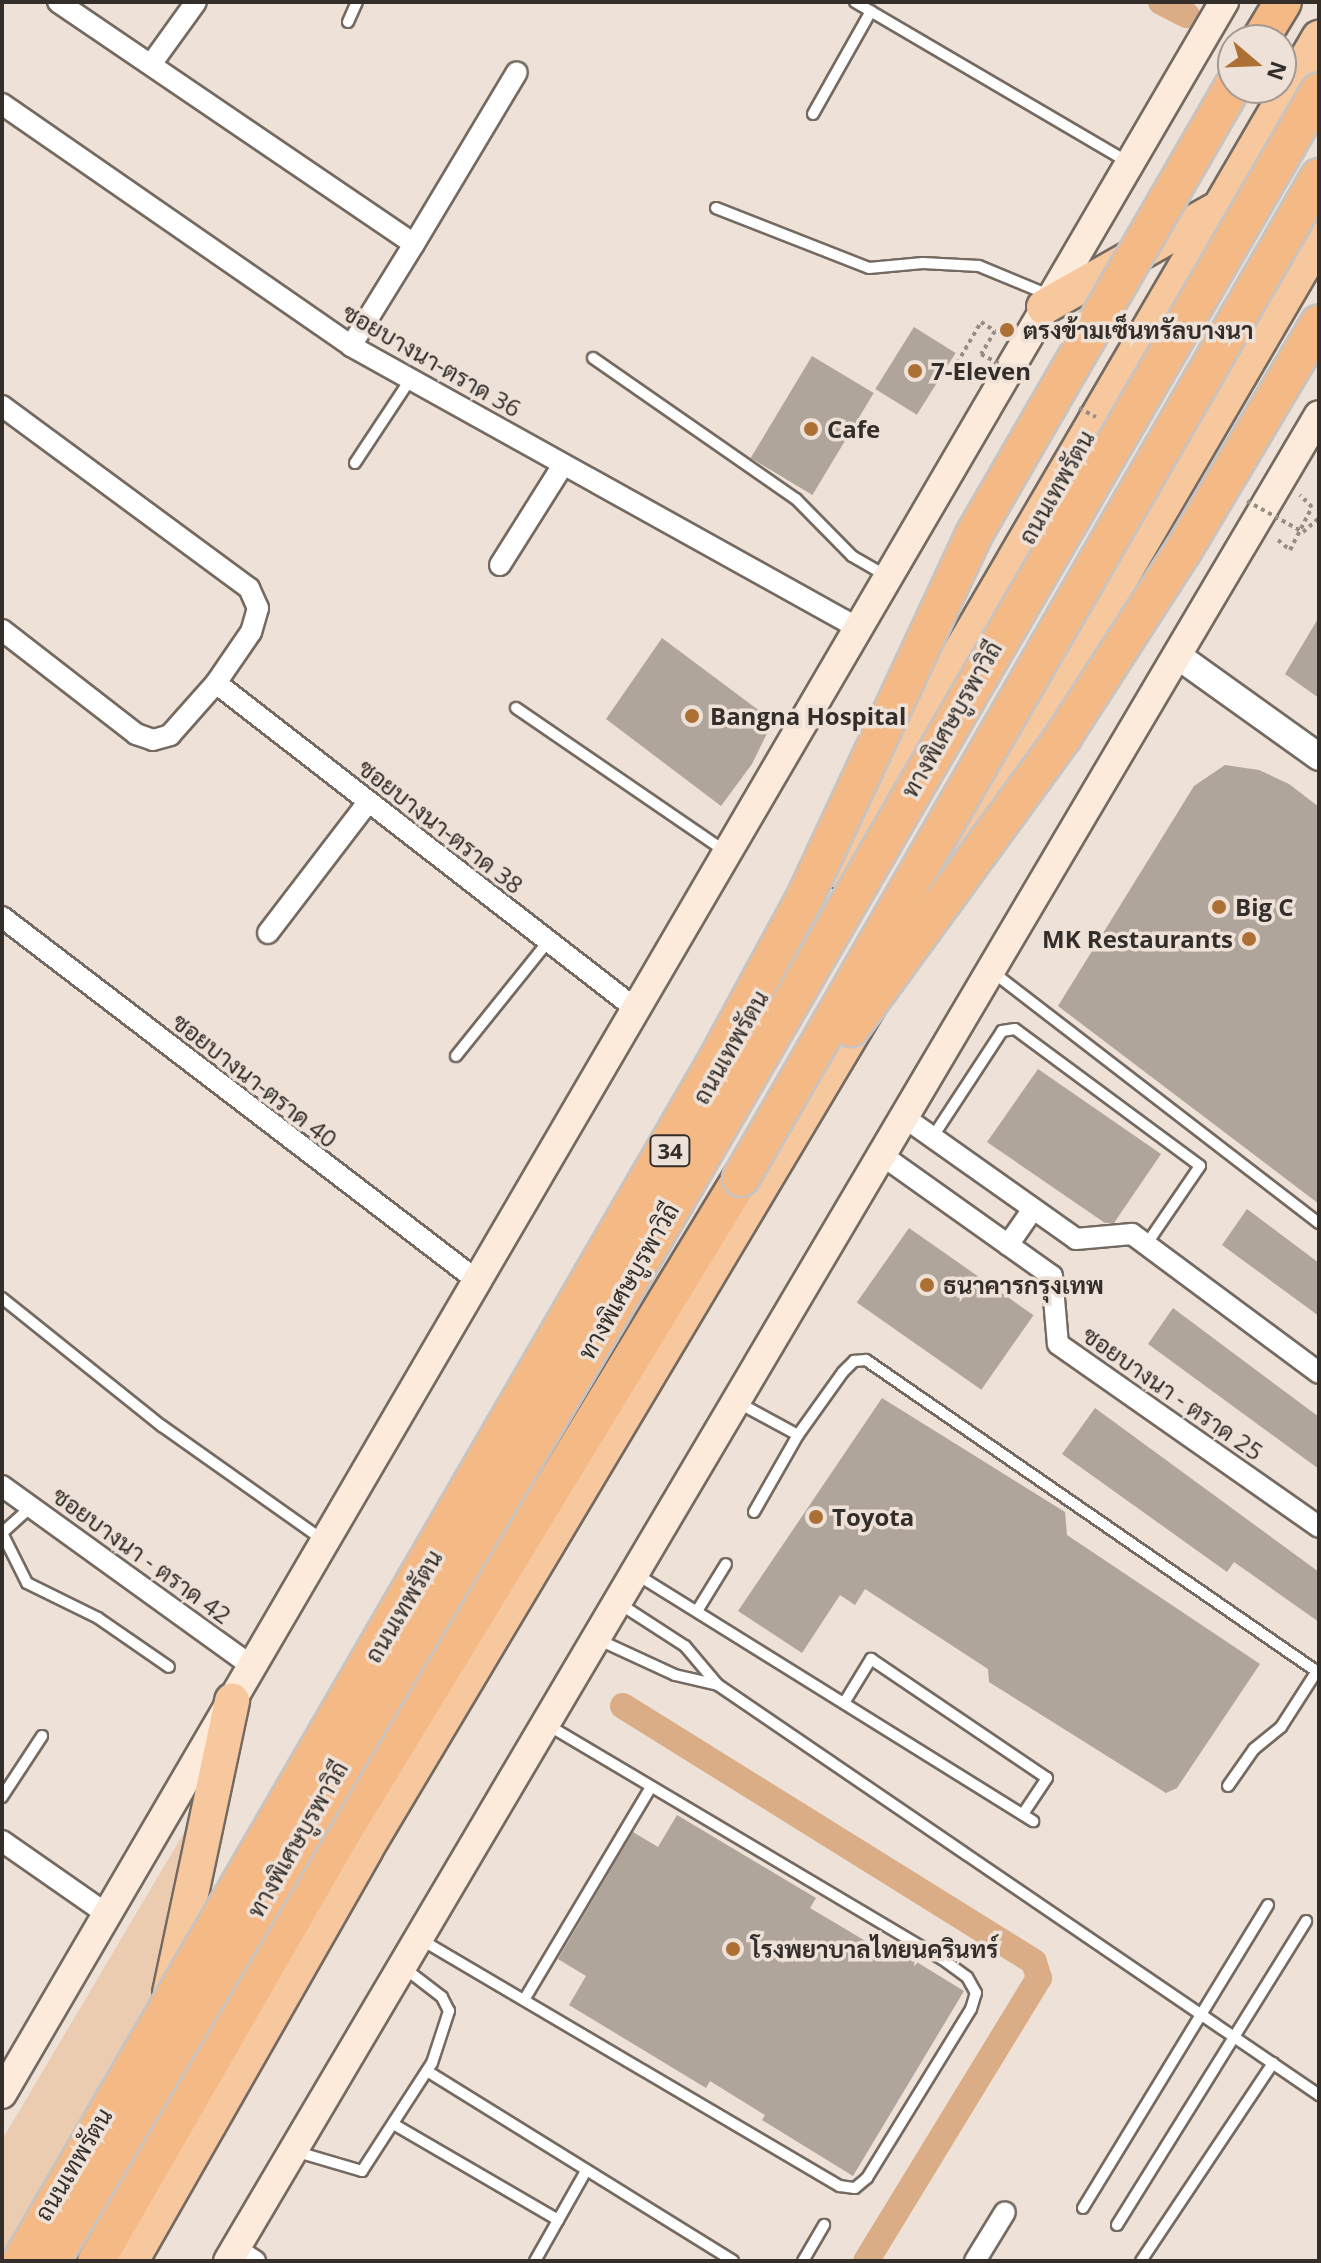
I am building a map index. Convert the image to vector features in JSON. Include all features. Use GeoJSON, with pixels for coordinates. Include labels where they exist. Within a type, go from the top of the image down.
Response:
{"type":"FeatureCollection","features":[{"type":"Feature","properties":{"kind":"highway"},"geometry":{"type":"LineString","coordinates":[[1270,24],[1283,2]]}},
{"type":"Feature","properties":{"kind":"highway","name":"ถนนเทพรัตน"},"geometry":{"type":"LineString","coordinates":[[19,2261],[1319,38]]}},
{"type":"Feature","properties":{"kind":"highway","name":"ทางพิเศษบูรพาวิถี"},"geometry":{"type":"LineString","coordinates":[[51,2261],[611,1313],[1319,91]]}},
{"type":"Feature","properties":{"kind":"highway"},"geometry":{"type":"LineString","coordinates":[[19,2261],[724,1047],[854,797],[973,536],[1223,104]]}},
{"type":"Feature","properties":{"kind":"highway","name":"ทางพิเศษบูรพาวิถี"},"geometry":{"type":"LineString","coordinates":[[96,2261],[338,1840],[741,1178],[1319,177]]}},
{"type":"Feature","properties":{"kind":"highway"},"geometry":{"type":"LineString","coordinates":[[1047,302],[1216,210]]}},
{"type":"Feature","properties":{"kind":"highway"},"geometry":{"type":"LineString","coordinates":[[131,2261],[365,1850],[980,821],[1319,239]]}},
{"type":"Feature","properties":{"kind":"highway"},"geometry":{"type":"LineString","coordinates":[[741,1178],[1063,737],[1183,551],[1319,323]]}},
{"type":"Feature","properties":{"kind":"highway"},"geometry":{"type":"LineString","coordinates":[[167,2005],[201,1869],[232,1701]]}},
{"type":"Feature","properties":{"kind":"main road"},"geometry":{"type":"LineString","coordinates":[[6,2076],[108,1915],[1224,2]]}},
{"type":"Feature","properties":{"kind":"main road"},"geometry":{"type":"LineString","coordinates":[[239,2257],[293,2151],[401,1966],[618,1602],[901,1115],[1178,656],[1319,415]]}},
{"type":"Feature","properties":{"kind":"street"},"geometry":{"type":"LineString","coordinates":[[58,2],[414,244]]}},
{"type":"Feature","properties":{"kind":"street"},"geometry":{"type":"LineString","coordinates":[[152,63],[196,2]]}},
{"type":"Feature","properties":{"kind":"street"},"geometry":{"type":"LineString","coordinates":[[351,346],[517,72]]}},
{"type":"Feature","properties":{"kind":"street","name":"ซอยบางนา-ตราด 36"},"geometry":{"type":"LineString","coordinates":[[2,104],[351,346],[858,628]]}},
{"type":"Feature","properties":{"kind":"street"},"geometry":{"type":"LineString","coordinates":[[2,406],[249,588],[258,608],[251,632],[216,683],[170,735],[153,740],[136,734],[2,630]]}},
{"type":"Feature","properties":{"kind":"street"},"geometry":{"type":"LineString","coordinates":[[500,565],[563,465]]}},
{"type":"Feature","properties":{"kind":"street"},"geometry":{"type":"LineString","coordinates":[[1178,656],[1319,757]]}},
{"type":"Feature","properties":{"kind":"street","name":"ซอยบางนา-ตราด 38"},"geometry":{"type":"LineString","coordinates":[[216,683],[547,943],[636,1009]]}},
{"type":"Feature","properties":{"kind":"street"},"geometry":{"type":"LineString","coordinates":[[268,933],[368,802]]}},
{"type":"Feature","properties":{"kind":"street","name":"ซอยบางนา-ตราด 40"},"geometry":{"type":"LineString","coordinates":[[2,917],[479,1282]]}},
{"type":"Feature","properties":{"kind":"street"},"geometry":{"type":"LineString","coordinates":[[901,1115],[1076,1239],[1128,1233],[1319,1373]]}},
{"type":"Feature","properties":{"kind":"street","name":"ซอยบางนา - ตราด 25"},"geometry":{"type":"LineString","coordinates":[[879,1153],[1052,1276],[1058,1344],[1319,1527]]}},
{"type":"Feature","properties":{"kind":"street"},"geometry":{"type":"LineString","coordinates":[[1008,1245],[1033,1209]]}},
{"type":"Feature","properties":{"kind":"street","name":"ซอยบางนา - ตราด 42"},"geometry":{"type":"LineString","coordinates":[[2,1486],[252,1666]]}},
{"type":"Feature","properties":{"kind":"street"},"geometry":{"type":"LineString","coordinates":[[2,1841],[108,1915]]}},
{"type":"Feature","properties":{"kind":"street"},"geometry":{"type":"LineString","coordinates":[[975,2261],[1005,2212]]}},
{"type":"Feature","properties":{"kind":"lane"},"geometry":{"type":"LineString","coordinates":[[348,22],[357,2]]}},
{"type":"Feature","properties":{"kind":"lane"},"geometry":{"type":"LineString","coordinates":[[855,2],[1129,163]]}},
{"type":"Feature","properties":{"kind":"lane"},"geometry":{"type":"LineString","coordinates":[[813,114],[871,11]]}},
{"type":"Feature","properties":{"kind":"lane"},"geometry":{"type":"LineString","coordinates":[[716,208],[869,268],[923,263],[979,266],[1047,302]]}},
{"type":"Feature","properties":{"kind":"lane"},"geometry":{"type":"LineString","coordinates":[[593,358],[796,499],[852,556],[887,577]]}},
{"type":"Feature","properties":{"kind":"lane"},"geometry":{"type":"LineString","coordinates":[[355,463],[410,380]]}},
{"type":"Feature","properties":{"kind":"lane"},"geometry":{"type":"LineString","coordinates":[[516,708],[726,852]]}},
{"type":"Feature","properties":{"kind":"lane"},"geometry":{"type":"LineString","coordinates":[[456,1056],[547,943]]}},
{"type":"Feature","properties":{"kind":"lane"},"geometry":{"type":"LineString","coordinates":[[988,969],[1319,1223]]}},
{"type":"Feature","properties":{"kind":"lane"},"geometry":{"type":"LineString","coordinates":[[932,1138],[1002,1031],[1015,1029],[1200,1166],[1146,1245]]}},
{"type":"Feature","properties":{"kind":"lane"},"geometry":{"type":"LineString","coordinates":[[2,1298],[162,1426],[324,1541]]}},
{"type":"Feature","properties":{"kind":"lane"},"geometry":{"type":"LineString","coordinates":[[754,1512],[798,1435],[843,1372],[854,1361],[866,1360],[1318,1672],[1281,1727],[1254,1749],[1228,1786]]}},
{"type":"Feature","properties":{"kind":"lane"},"geometry":{"type":"LineString","coordinates":[[735,1401],[798,1435]]}},
{"type":"Feature","properties":{"kind":"lane"},"geometry":{"type":"LineString","coordinates":[[31,1507],[2,1533],[27,1583],[98,1618],[169,1667]]}},
{"type":"Feature","properties":{"kind":"lane"},"geometry":{"type":"LineString","coordinates":[[697,1611],[726,1564]]}},
{"type":"Feature","properties":{"kind":"lane"},"geometry":{"type":"LineString","coordinates":[[635,1573],[1033,1821]]}},
{"type":"Feature","properties":{"kind":"lane"},"geometry":{"type":"LineString","coordinates":[[618,1602],[685,1646],[718,1685],[1319,2095]]}},
{"type":"Feature","properties":{"kind":"lane"},"geometry":{"type":"LineString","coordinates":[[596,1639],[675,1675],[718,1685]]}},
{"type":"Feature","properties":{"kind":"lane"},"geometry":{"type":"LineString","coordinates":[[844,1703],[871,1659],[1047,1778],[1023,1814]]}},
{"type":"Feature","properties":{"kind":"lane"},"geometry":{"type":"LineString","coordinates":[[418,1938],[840,2186],[855,2188],[867,2178],[971,2009],[976,1993],[967,1977],[942,1959],[545,1724]]}},
{"type":"Feature","properties":{"kind":"lane"},"geometry":{"type":"LineString","coordinates":[[2,1797],[42,1736]]}},
{"type":"Feature","properties":{"kind":"lane"},"geometry":{"type":"LineString","coordinates":[[524,2000],[651,1787]]}},
{"type":"Feature","properties":{"kind":"lane"},"geometry":{"type":"LineString","coordinates":[[1083,2208],[1268,1905]]}},
{"type":"Feature","properties":{"kind":"lane"},"geometry":{"type":"LineString","coordinates":[[1117,2225],[1306,1921]]}},
{"type":"Feature","properties":{"kind":"lane"},"geometry":{"type":"LineString","coordinates":[[293,2151],[362,2171],[395,2125],[427,2071],[449,2011],[442,1997],[401,1966]]}},
{"type":"Feature","properties":{"kind":"lane"},"geometry":{"type":"LineString","coordinates":[[1141,2261],[1273,2063]]}},
{"type":"Feature","properties":{"kind":"lane"},"geometry":{"type":"LineString","coordinates":[[427,2071],[733,2261]]}},
{"type":"Feature","properties":{"kind":"lane"},"geometry":{"type":"LineString","coordinates":[[395,2125],[558,2220]]}},
{"type":"Feature","properties":{"kind":"lane"},"geometry":{"type":"LineString","coordinates":[[535,2261],[586,2171]]}},
{"type":"Feature","properties":{"kind":"lane"},"geometry":{"type":"LineString","coordinates":[[803,2261],[824,2225]]}},
{"type":"Feature","properties":{"kind":"path"},"geometry":{"type":"LineString","coordinates":[[953,370],[981,322],[995,331],[981,354]]}},
{"type":"Feature","properties":{"kind":"path"},"geometry":{"type":"LineString","coordinates":[[1312,507],[1290,550],[1277,542],[1287,524],[1303,532],[1319,518]]}},
{"type":"Feature","properties":{"kind":"shaded area"},"geometry":{"type":"Polygon","coordinates":[[[198,1809],[161,1996],[2,2261],[2,2140],[198,1809]]]}},
{"type":"Feature","properties":{"kind":"building","name":"7-Eleven"},"geometry":{"type":"Polygon","coordinates":[[[914,327],[956,353],[917,415],[875,389],[914,327]]]}},
{"type":"Feature","properties":{"kind":"building","name":"Cafe"},"geometry":{"type":"Polygon","coordinates":[[[812,356],[874,393],[812,495],[751,458],[812,356]]]}},
{"type":"Feature","properties":{"kind":"building"},"geometry":{"type":"Polygon","coordinates":[[[1319,617],[1319,698],[1285,674],[1319,617]]]}},
{"type":"Feature","properties":{"kind":"building","name":"Bangna Hospital"},"geometry":{"type":"Polygon","coordinates":[[[662,638],[773,721],[752,764],[721,806],[606,719],[662,638]]]}},
{"type":"Feature","properties":{"kind":"building","name":"Big C"},"geometry":{"type":"Polygon","coordinates":[[[1225,765],[1259,770],[1289,784],[1319,807],[1319,1204],[1058,1006],[1194,786],[1225,765]]]}},
{"type":"Feature","properties":{"kind":"building"},"geometry":{"type":"Polygon","coordinates":[[[1038,1069],[1161,1154],[1114,1223],[1105,1223],[987,1142],[1038,1069]]]}},
{"type":"Feature","properties":{"kind":"building"},"geometry":{"type":"Polygon","coordinates":[[[1247,1209],[1319,1263],[1319,1316],[1222,1245],[1247,1209]]]}},
{"type":"Feature","properties":{"kind":"building"},"geometry":{"type":"Polygon","coordinates":[[[909,1228],[1034,1315],[981,1390],[857,1303],[909,1228]]]}},
{"type":"Feature","properties":{"kind":"building"},"geometry":{"type":"Polygon","coordinates":[[[1173,1308],[1319,1417],[1319,1469],[1148,1344],[1173,1308]]]}},
{"type":"Feature","properties":{"kind":"building"},"geometry":{"type":"Polygon","coordinates":[[[882,1398],[1065,1512],[1067,1535],[1260,1664],[1177,1788],[1166,1793],[989,1682],[988,1669],[865,1589],[855,1605],[840,1595],[802,1653],[738,1611],[882,1398]]]}},
{"type":"Feature","properties":{"kind":"building"},"geometry":{"type":"Polygon","coordinates":[[[1095,1408],[1319,1572],[1319,1622],[1234,1562],[1227,1572],[1062,1454],[1095,1408]]]}},
{"type":"Feature","properties":{"kind":"building"},"geometry":{"type":"Polygon","coordinates":[[[677,1815],[816,1898],[810,1908],[879,1949],[884,1942],[964,1991],[853,2176],[762,2120],[765,2115],[710,2081],[706,2088],[569,2005],[586,1976],[558,1959],[633,1832],[658,1847],[677,1815]]]}},
{"type":"Feature","properties":{"kind":"waterway"},"geometry":{"type":"LineString","coordinates":[[1161,2],[1187,15]]}},
{"type":"Feature","properties":{"kind":"waterway"},"geometry":{"type":"LineString","coordinates":[[623,1706],[1034,1962],[1039,1978],[866,2261]]}},
{"type":"Feature","properties":{"kind":"place","name":"ตรงข้ามเซ็นทรัลบางนา"},"geometry":{"type":"Point","coordinates":[1007,330]}},
{"type":"Feature","properties":{"kind":"place","name":"7-Eleven"},"geometry":{"type":"Point","coordinates":[915,371]}},
{"type":"Feature","properties":{"kind":"place","name":"Cafe"},"geometry":{"type":"Point","coordinates":[811,429]}},
{"type":"Feature","properties":{"kind":"place","name":"Bangna Hospital"},"geometry":{"type":"Point","coordinates":[692,716]}},
{"type":"Feature","properties":{"kind":"place","name":"Big C"},"geometry":{"type":"Point","coordinates":[1219,907]}},
{"type":"Feature","properties":{"kind":"place","name":"MK Restaurants"},"geometry":{"type":"Point","coordinates":[1249,939]}},
{"type":"Feature","properties":{"kind":"place","name":"ธนาคารกรุงเทพ"},"geometry":{"type":"Point","coordinates":[927,1285]}},
{"type":"Feature","properties":{"kind":"place","name":"Toyota"},"geometry":{"type":"Point","coordinates":[816,1517]}},
{"type":"Feature","properties":{"kind":"place","name":"โรงพยาบาลไทยนครินทร์"},"geometry":{"type":"Point","coordinates":[733,1949]}}]}
